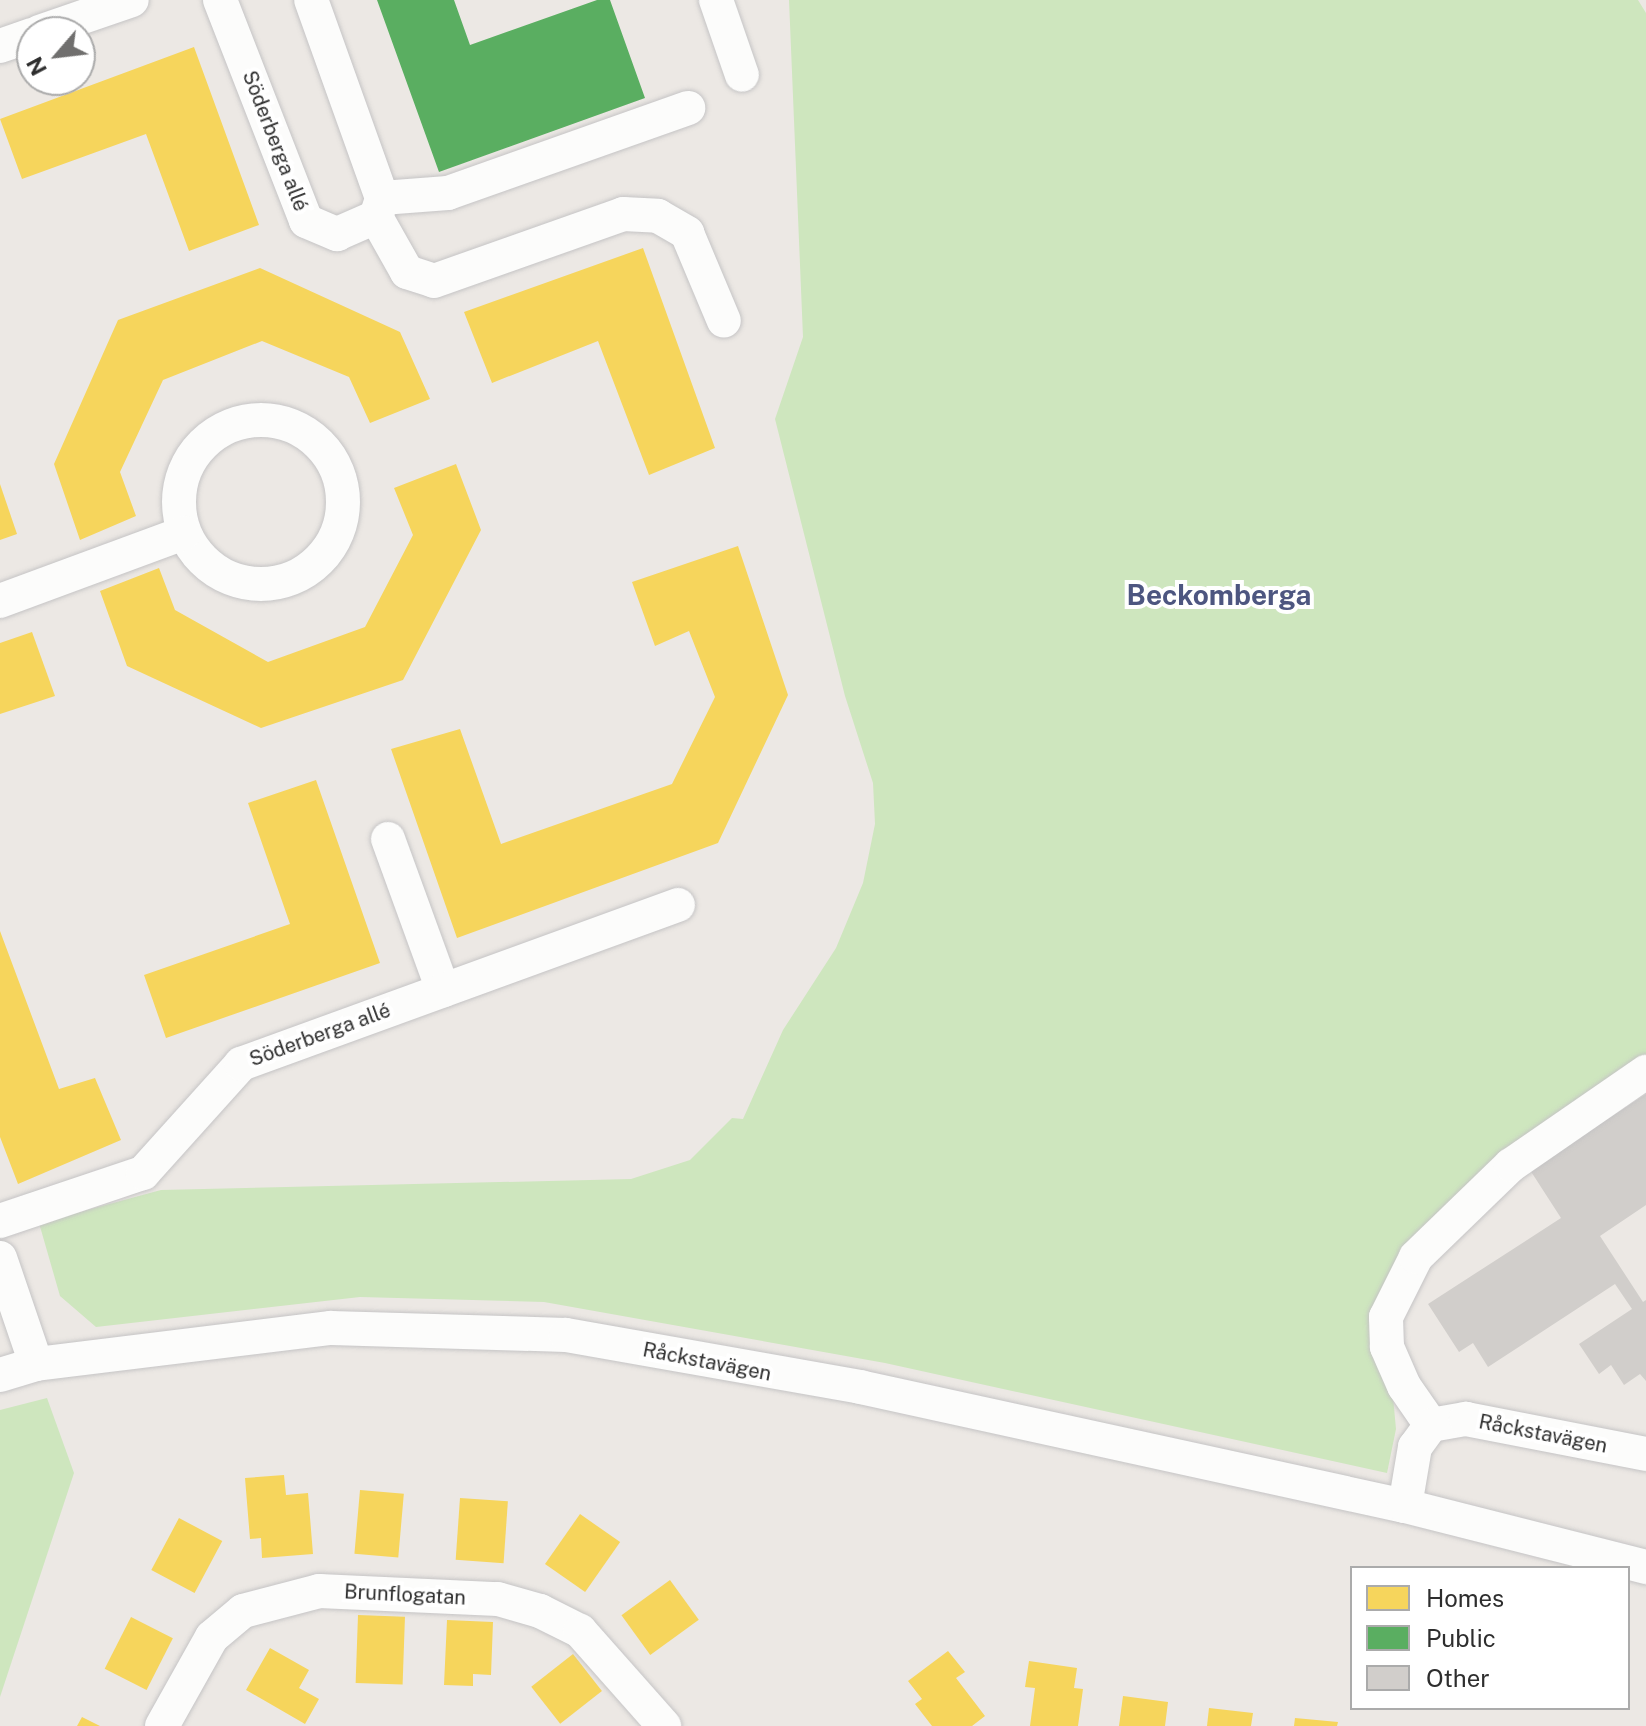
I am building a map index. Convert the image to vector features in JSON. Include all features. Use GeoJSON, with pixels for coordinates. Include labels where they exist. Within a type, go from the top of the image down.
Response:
{"type":"FeatureCollection","features":[{"type":"Feature","properties":{"kind":"street"},"geometry":{"type":"LineString","coordinates":[[86,16],[132,0]]}},
{"type":"Feature","properties":{"kind":"street","name":"Söderberga allé"},"geometry":{"type":"LineString","coordinates":[[220,0],[306,221],[337,234],[379,208],[448,193],[688,108]]}},
{"type":"Feature","properties":{"kind":"street"},"geometry":{"type":"LineString","coordinates":[[311,0],[379,208],[407,272],[434,281],[623,214],[658,216],[687,233],[724,321]]}},
{"type":"Feature","properties":{"kind":"street"},"geometry":{"type":"LineString","coordinates":[[716,0],[742,75]]}},
{"type":"Feature","properties":{"kind":"street"},"geometry":{"type":"LineString","coordinates":[[269,419],[296,426],[319,443],[336,466],[343,517],[333,542],[317,563],[295,577],[269,584],[243,583],[218,573],[184,533],[178,505],[182,477],[194,452],[215,433],[240,421],[269,419]]}},
{"type":"Feature","properties":{"kind":"street"},"geometry":{"type":"LineString","coordinates":[[0,601],[184,533]]}},
{"type":"Feature","properties":{"kind":"street"},"geometry":{"type":"LineString","coordinates":[[388,839],[443,990]]}},
{"type":"Feature","properties":{"kind":"street","name":"Söderberga allé"},"geometry":{"type":"LineString","coordinates":[[0,1221],[143,1173],[241,1064],[678,905]]}},
{"type":"Feature","properties":{"kind":"street"},"geometry":{"type":"LineString","coordinates":[[1405,1506],[1415,1447],[1431,1425],[1404,1386],[1387,1347],[1386,1317],[1416,1257],[1511,1165],[1646,1072]]}},
{"type":"Feature","properties":{"kind":"street"},"geometry":{"type":"LineString","coordinates":[[0,1258],[36,1364]]}},
{"type":"Feature","properties":{"kind":"street","name":"Råckstavägen"},"geometry":{"type":"LineString","coordinates":[[0,1375],[36,1364],[331,1328],[566,1335],[860,1387],[1405,1506],[1646,1567]]}},
{"type":"Feature","properties":{"kind":"street","name":"Råckstavägen"},"geometry":{"type":"LineString","coordinates":[[1431,1425],[1466,1419],[1646,1454]]}},
{"type":"Feature","properties":{"kind":"street","name":"Brunflogatan"},"geometry":{"type":"LineString","coordinates":[[162,1726],[212,1637],[243,1611],[319,1591],[498,1599],[540,1611],[580,1631],[664,1726]]}},
{"type":"Feature","properties":{"kind":"green space"},"geometry":{"type":"Polygon","coordinates":[[[789,0],[1638,0],[1646,13],[1646,1058],[1409,1252],[1392,1386],[1396,1429],[1387,1473],[885,1363],[544,1302],[360,1297],[96,1327],[60,1296],[39,1223],[161,1190],[631,1179],[690,1160],[732,1118],[743,1119],[783,1030],[836,948],[863,883],[875,824],[873,783],[845,696],[775,419],[803,337],[789,0]]]}},
{"type":"Feature","properties":{"kind":"green space"},"geometry":{"type":"Polygon","coordinates":[[[47,1398],[74,1473],[0,1697],[0,1410],[47,1398]]]}},
{"type":"Feature","properties":{"kind":"building: Homes"},"geometry":{"type":"Polygon","coordinates":[[[194,47],[259,225],[189,251],[146,134],[22,179],[0,119],[62,96],[96,96],[96,83],[194,47]]]}},
{"type":"Feature","properties":{"kind":"building: Homes"},"geometry":{"type":"Polygon","coordinates":[[[643,248],[715,448],[649,475],[598,341],[492,383],[464,312],[643,248]]]}},
{"type":"Feature","properties":{"kind":"building: Homes"},"geometry":{"type":"Polygon","coordinates":[[[260,268],[400,332],[430,399],[370,423],[349,377],[262,341],[163,380],[120,472],[136,516],[80,540],[54,464],[118,320],[260,268]]]}},
{"type":"Feature","properties":{"kind":"building: Homes"},"geometry":{"type":"Polygon","coordinates":[[[456,464],[481,530],[403,680],[261,728],[127,666],[100,591],[159,568],[175,610],[268,662],[365,627],[413,535],[394,488],[456,464]]]}},
{"type":"Feature","properties":{"kind":"building: Homes"},"geometry":{"type":"Polygon","coordinates":[[[0,484],[17,534],[0,540],[0,484]]]}},
{"type":"Feature","properties":{"kind":"building: Homes"},"geometry":{"type":"Polygon","coordinates":[[[738,546],[788,695],[718,843],[457,938],[391,749],[460,729],[501,844],[672,784],[715,697],[689,631],[655,646],[632,582],[738,546]]]}},
{"type":"Feature","properties":{"kind":"building: Homes"},"geometry":{"type":"Polygon","coordinates":[[[32,632],[55,696],[0,714],[0,643],[32,632]]]}},
{"type":"Feature","properties":{"kind":"building: Homes"},"geometry":{"type":"Polygon","coordinates":[[[316,780],[380,963],[166,1038],[144,975],[290,924],[248,803],[316,780]]]}},
{"type":"Feature","properties":{"kind":"building: Homes"},"geometry":{"type":"Polygon","coordinates":[[[0,931],[59,1089],[95,1078],[121,1140],[18,1184],[0,1137],[0,931]]]}},
{"type":"Feature","properties":{"kind":"building: Homes"},"geometry":{"type":"Polygon","coordinates":[[[284,1475],[286,1495],[308,1493],[313,1554],[262,1558],[261,1538],[250,1539],[245,1478],[284,1475]]]}},
{"type":"Feature","properties":{"kind":"building: Homes"},"geometry":{"type":"Polygon","coordinates":[[[360,1490],[404,1494],[398,1558],[354,1554],[360,1490]]]}},
{"type":"Feature","properties":{"kind":"building: Homes"},"geometry":{"type":"Polygon","coordinates":[[[460,1498],[508,1501],[504,1563],[456,1560],[460,1498]]]}},
{"type":"Feature","properties":{"kind":"building: Homes"},"geometry":{"type":"Polygon","coordinates":[[[580,1514],[620,1542],[585,1592],[545,1564],[580,1514]]]}},
{"type":"Feature","properties":{"kind":"building: Homes"},"geometry":{"type":"Polygon","coordinates":[[[179,1518],[222,1541],[195,1593],[151,1570],[179,1518]]]}},
{"type":"Feature","properties":{"kind":"building: Homes"},"geometry":{"type":"Polygon","coordinates":[[[670,1580],[699,1620],[650,1655],[621,1615],[670,1580]]]}},
{"type":"Feature","properties":{"kind":"building: Homes"},"geometry":{"type":"Polygon","coordinates":[[[358,1615],[405,1617],[403,1685],[356,1683],[358,1615]]]}},
{"type":"Feature","properties":{"kind":"building: Homes"},"geometry":{"type":"Polygon","coordinates":[[[131,1617],[173,1638],[147,1690],[105,1669],[131,1617]]]}},
{"type":"Feature","properties":{"kind":"building: Homes"},"geometry":{"type":"Polygon","coordinates":[[[447,1620],[493,1622],[491,1675],[473,1674],[473,1686],[444,1685],[447,1620]]]}},
{"type":"Feature","properties":{"kind":"building: Homes"},"geometry":{"type":"Polygon","coordinates":[[[270,1648],[309,1670],[299,1688],[319,1699],[305,1724],[246,1690],[270,1648]]]}},
{"type":"Feature","properties":{"kind":"building: Homes"},"geometry":{"type":"Polygon","coordinates":[[[948,1651],[965,1672],[956,1678],[985,1716],[972,1726],[932,1726],[915,1704],[922,1699],[908,1681],[948,1651]]]}},
{"type":"Feature","properties":{"kind":"building: Homes"},"geometry":{"type":"Polygon","coordinates":[[[573,1654],[602,1691],[560,1724],[531,1687],[573,1654]]]}},
{"type":"Feature","properties":{"kind":"building: Homes"},"geometry":{"type":"Polygon","coordinates":[[[1029,1661],[1077,1668],[1074,1688],[1083,1689],[1078,1726],[1030,1726],[1035,1688],[1025,1687],[1029,1661]]]}},
{"type":"Feature","properties":{"kind":"building: Homes"},"geometry":{"type":"Polygon","coordinates":[[[1123,1696],[1168,1702],[1165,1726],[1119,1726],[1123,1696]]]}},
{"type":"Feature","properties":{"kind":"building: Homes"},"geometry":{"type":"Polygon","coordinates":[[[1209,1708],[1253,1713],[1251,1726],[1207,1726],[1209,1708]]]}},
{"type":"Feature","properties":{"kind":"building: Homes"},"geometry":{"type":"Polygon","coordinates":[[[82,1717],[100,1726],[77,1726],[82,1717]]]}},
{"type":"Feature","properties":{"kind":"building: Homes"},"geometry":{"type":"Polygon","coordinates":[[[1295,1718],[1338,1722],[1337,1726],[1294,1726],[1295,1718]]]}},
{"type":"Feature","properties":{"kind":"building: Public"},"geometry":{"type":"Polygon","coordinates":[[[377,0],[454,0],[470,45],[597,0],[610,0],[645,98],[439,172],[377,0]]]}},
{"type":"Feature","properties":{"kind":"building: Other"},"geometry":{"type":"Polygon","coordinates":[[[1646,1094],[1646,1205],[1600,1236],[1643,1302],[1646,1300],[1646,1381],[1640,1374],[1624,1385],[1611,1365],[1599,1374],[1579,1344],[1632,1309],[1615,1284],[1488,1367],[1473,1343],[1459,1352],[1428,1304],[1561,1218],[1530,1170],[1646,1094]]]}},
{"type":"Feature","properties":{"kind":"district","name":"Beckomberga"},"geometry":{"type":"Point","coordinates":[1219,595]}}]}
